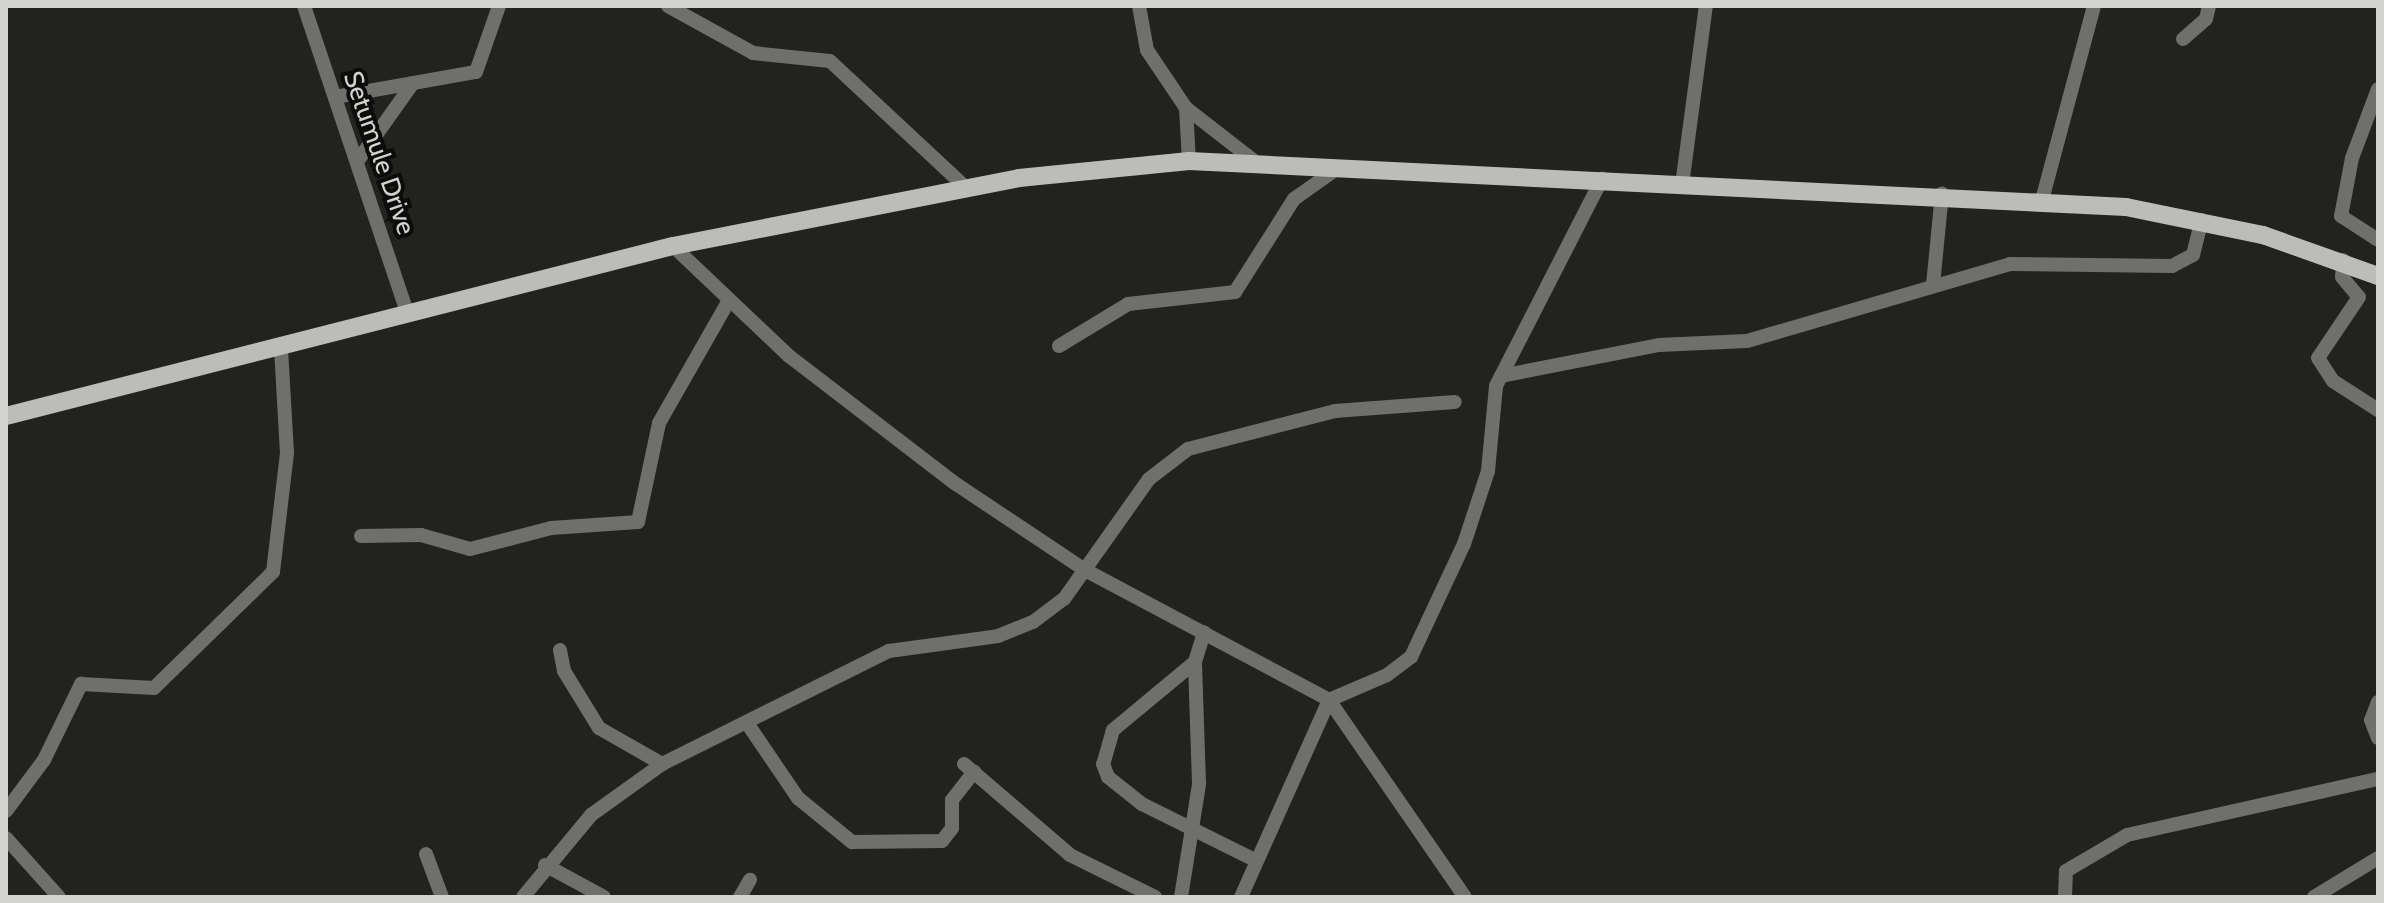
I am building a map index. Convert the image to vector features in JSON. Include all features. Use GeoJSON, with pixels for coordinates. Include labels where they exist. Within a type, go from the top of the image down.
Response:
{"type":"FeatureCollection","features":[{"type":"Feature","properties":{"kind":"main road"},"geometry":{"type":"LineString","coordinates":[[6,416],[281,349],[673,246],[965,187],[1189,161],[1682,185],[1942,193],[2042,200],[2202,220],[2343,260],[2378,276]]}},
{"type":"Feature","properties":{"kind":"street","name":"Setumule Drive"},"geometry":{"type":"LineString","coordinates":[[304,6],[359,159],[408,315]]}},
{"type":"Feature","properties":{"kind":"street"},"geometry":{"type":"LineString","coordinates":[[335,97],[476,72],[499,6]]}},
{"type":"Feature","properties":{"kind":"street"},"geometry":{"type":"LineString","coordinates":[[668,6],[753,53],[830,61],[965,187]]}},
{"type":"Feature","properties":{"kind":"street"},"geometry":{"type":"LineString","coordinates":[[1139,6],[1147,50],[1186,108],[1257,163]]}},
{"type":"Feature","properties":{"kind":"street"},"geometry":{"type":"LineString","coordinates":[[1682,185],[1706,6]]}},
{"type":"Feature","properties":{"kind":"street"},"geometry":{"type":"LineString","coordinates":[[2042,200],[2094,6]]}},
{"type":"Feature","properties":{"kind":"street"},"geometry":{"type":"LineString","coordinates":[[2183,39],[2206,19],[2209,6]]}},
{"type":"Feature","properties":{"kind":"street"},"geometry":{"type":"LineString","coordinates":[[359,159],[413,83]]}},
{"type":"Feature","properties":{"kind":"street"},"geometry":{"type":"LineString","coordinates":[[2378,89],[2352,158],[2341,216],[2378,240]]}},
{"type":"Feature","properties":{"kind":"street"},"geometry":{"type":"LineString","coordinates":[[1186,108],[1189,161]]}},
{"type":"Feature","properties":{"kind":"street"},"geometry":{"type":"LineString","coordinates":[[1059,346],[1128,304],[1235,292],[1294,199],[1335,170]]}},
{"type":"Feature","properties":{"kind":"street"},"geometry":{"type":"LineString","coordinates":[[1241,897],[1329,700],[1411,657],[1464,544],[1488,471],[1501,376],[1602,179]]}},
{"type":"Feature","properties":{"kind":"street"},"geometry":{"type":"LineString","coordinates":[[1933,285],[1942,193]]}},
{"type":"Feature","properties":{"kind":"street"},"geometry":{"type":"LineString","coordinates":[[1501,376],[1659,345],[1719,347],[2010,264],[2172,266],[2193,255],[2202,220]]}},
{"type":"Feature","properties":{"kind":"street"},"geometry":{"type":"LineString","coordinates":[[673,246],[728,302],[905,448],[1085,570],[1329,700],[1465,897]]}},
{"type":"Feature","properties":{"kind":"street"},"geometry":{"type":"LineString","coordinates":[[2343,260],[2342,277],[2359,297],[2318,358],[2333,381],[2378,410]]}},
{"type":"Feature","properties":{"kind":"street"},"geometry":{"type":"LineString","coordinates":[[361,536],[421,535],[470,549],[551,528],[638,522],[659,423],[728,302]]}},
{"type":"Feature","properties":{"kind":"street"},"geometry":{"type":"LineString","coordinates":[[6,811],[44,760],[81,684],[154,688],[273,572],[287,453],[281,349]]}},
{"type":"Feature","properties":{"kind":"street"},"geometry":{"type":"LineString","coordinates":[[523,897],[545,865],[591,815],[662,764],[897,648],[1017,630],[1064,599],[1149,479],[1188,449],[1335,411],[1455,402]]}},
{"type":"Feature","properties":{"kind":"street"},"geometry":{"type":"LineString","coordinates":[[1181,897],[1193,832],[1200,741],[1195,662],[1204,632]]}},
{"type":"Feature","properties":{"kind":"street"},"geometry":{"type":"LineString","coordinates":[[560,650],[564,671],[599,728],[662,764]]}},
{"type":"Feature","properties":{"kind":"street"},"geometry":{"type":"LineString","coordinates":[[1195,662],[1113,730],[1103,764],[1118,787],[1193,832],[1255,860]]}},
{"type":"Feature","properties":{"kind":"street"},"geometry":{"type":"LineString","coordinates":[[2378,702],[2371,720],[2378,738]]}},
{"type":"Feature","properties":{"kind":"street"},"geometry":{"type":"LineString","coordinates":[[747,723],[798,798],[852,842],[942,841],[952,828],[952,800],[969,768],[1070,855],[1155,897]]}},
{"type":"Feature","properties":{"kind":"street"},"geometry":{"type":"LineString","coordinates":[[2065,897],[2066,871],[2127,835],[2378,779]]}},
{"type":"Feature","properties":{"kind":"street"},"geometry":{"type":"LineString","coordinates":[[6,838],[59,897]]}},
{"type":"Feature","properties":{"kind":"street"},"geometry":{"type":"LineString","coordinates":[[426,854],[442,897]]}},
{"type":"Feature","properties":{"kind":"street"},"geometry":{"type":"LineString","coordinates":[[2314,897],[2378,858]]}},
{"type":"Feature","properties":{"kind":"street"},"geometry":{"type":"LineString","coordinates":[[545,865],[604,897]]}},
{"type":"Feature","properties":{"kind":"street"},"geometry":{"type":"LineString","coordinates":[[740,897],[750,880]]}}]}
